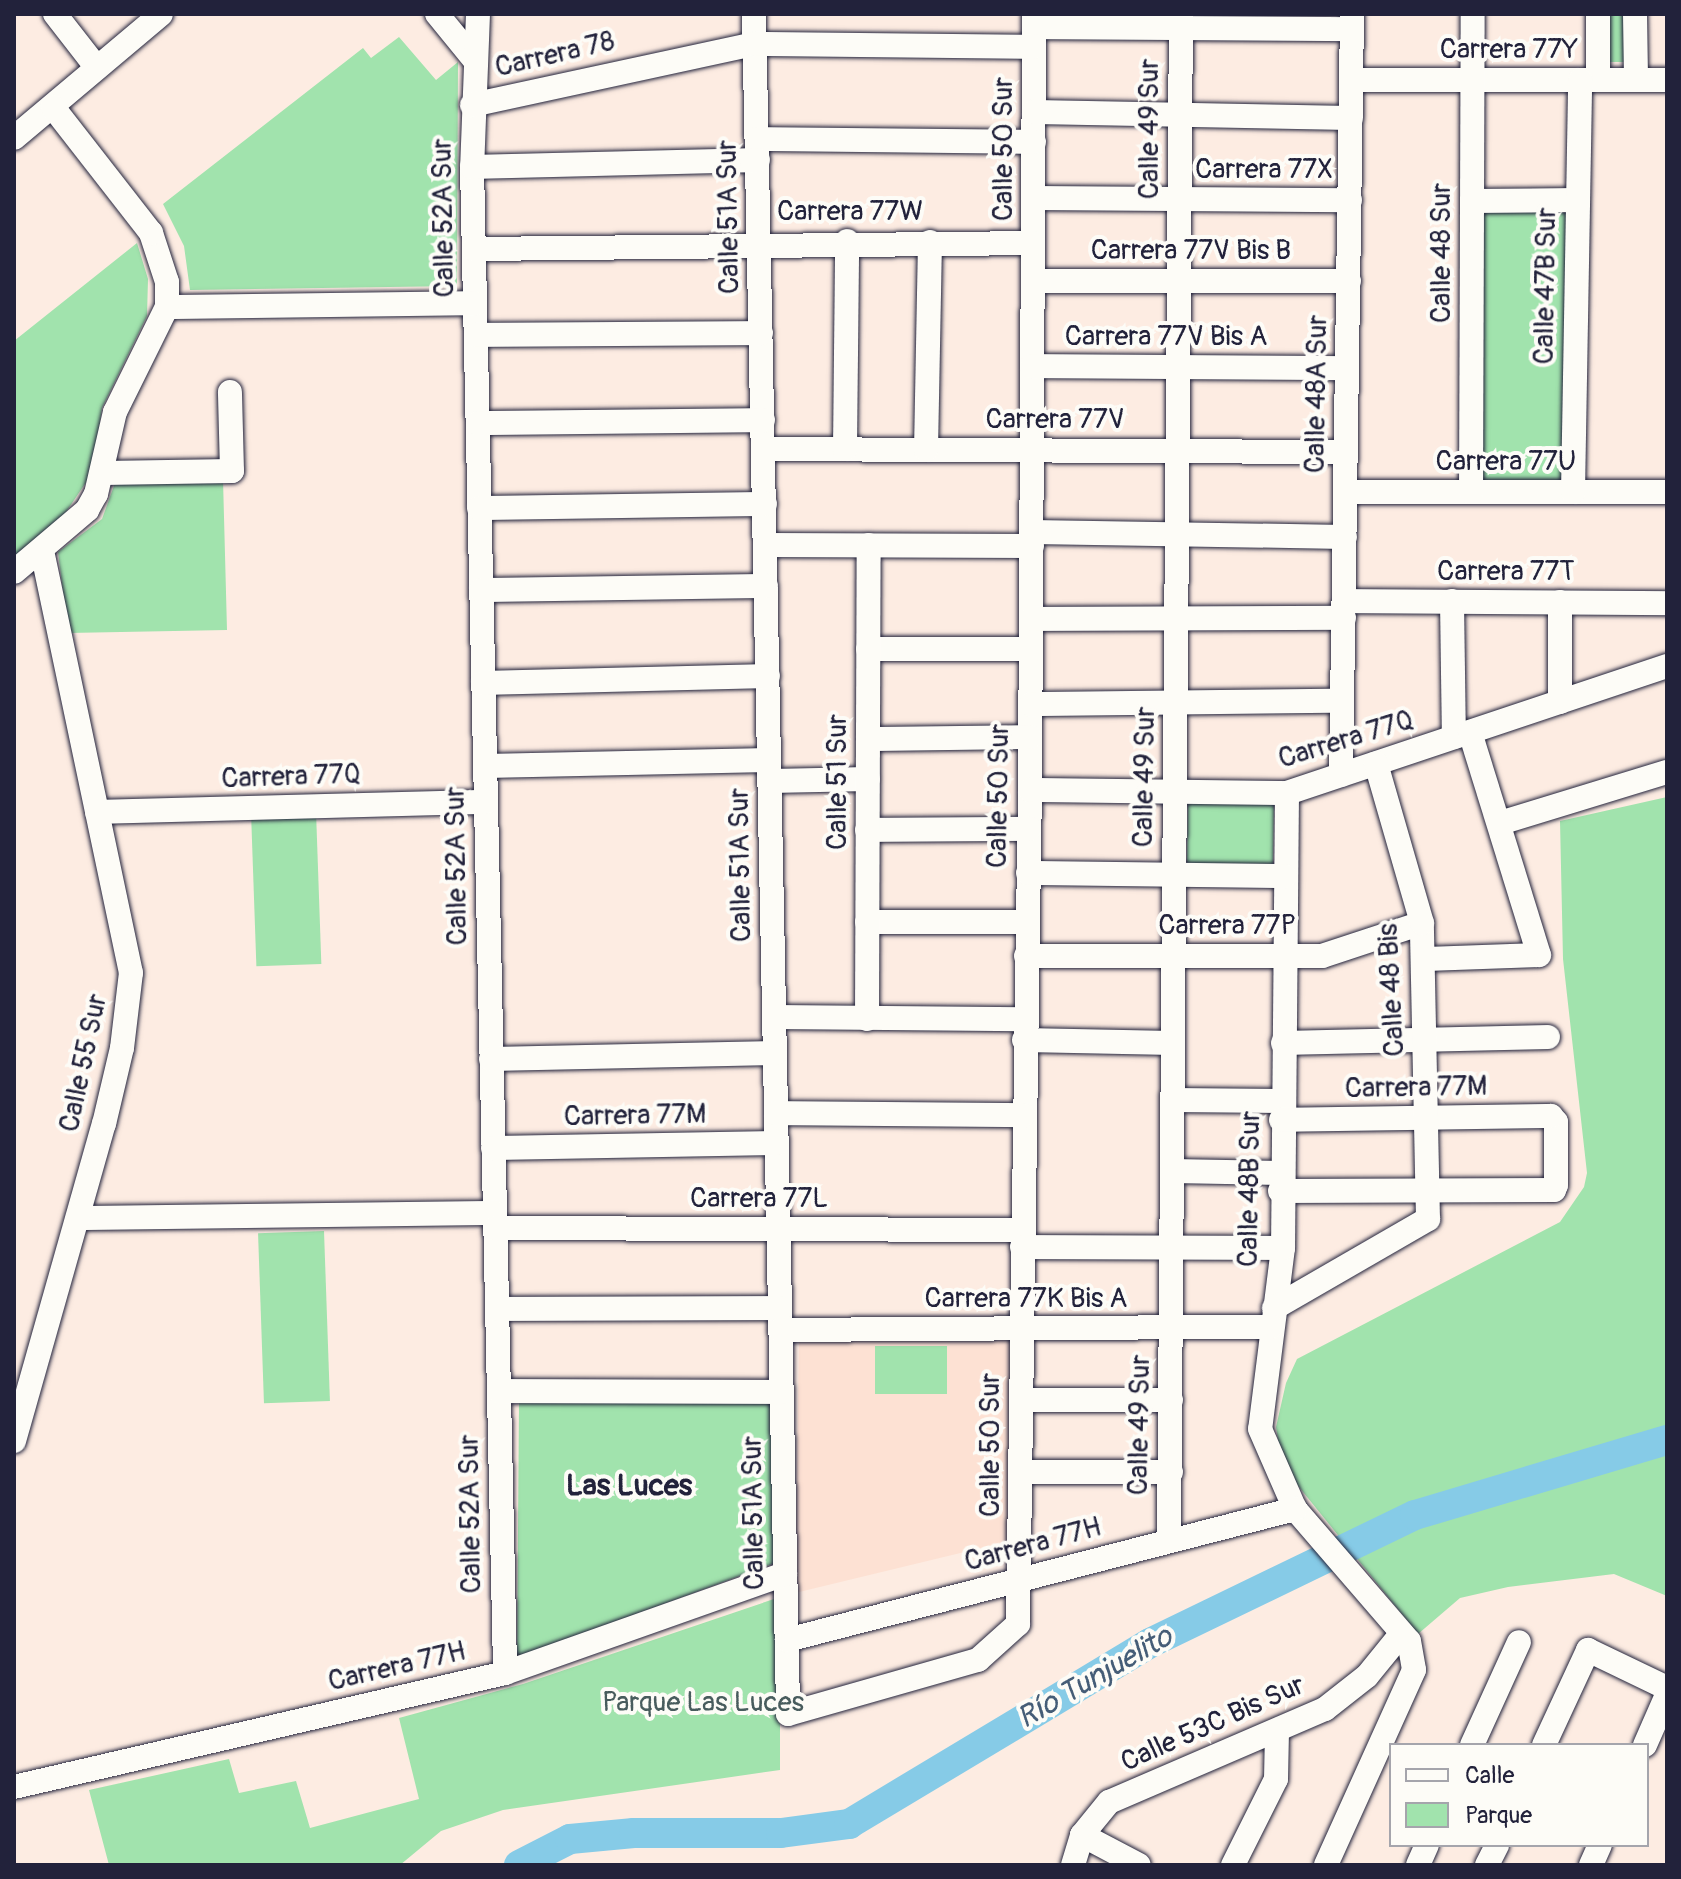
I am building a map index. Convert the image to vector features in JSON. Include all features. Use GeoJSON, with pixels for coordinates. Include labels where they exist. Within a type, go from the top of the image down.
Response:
{"type":"FeatureCollection","features":[{"type":"Feature","properties":{"kind":"street"},"geometry":{"type":"LineString","coordinates":[[55,14],[97,68]]}},
{"type":"Feature","properties":{"kind":"street"},"geometry":{"type":"LineString","coordinates":[[14,138],[161,14]]}},
{"type":"Feature","properties":{"kind":"street"},"geometry":{"type":"LineString","coordinates":[[437,14],[473,58]]}},
{"type":"Feature","properties":{"kind":"street","name":"Calle 52A Sur"},"geometry":{"type":"LineString","coordinates":[[478,14],[473,58],[472,167],[505,1673]]}},
{"type":"Feature","properties":{"kind":"street","name":"Calle 51A Sur"},"geometry":{"type":"LineString","coordinates":[[754,14],[788,1714]]}},
{"type":"Feature","properties":{"kind":"street","name":"Calle 48 Sur"},"geometry":{"type":"LineString","coordinates":[[1471,492],[1473,14]]}},
{"type":"Feature","properties":{"kind":"street","name":"Calle 47B Sur"},"geometry":{"type":"LineString","coordinates":[[1573,492],[1578,200],[1598,14]]}},
{"type":"Feature","properties":{"kind":"street"},"geometry":{"type":"LineString","coordinates":[[1635,14],[1636,80]]}},
{"type":"Feature","properties":{"kind":"street","name":"Carrera 78"},"geometry":{"type":"LineString","coordinates":[[472,105],[755,44],[1181,22],[1352,22]]}},
{"type":"Feature","properties":{"kind":"street","name":"Calle 49 Sur"},"geometry":{"type":"LineString","coordinates":[[1169,1541],[1181,22]]}},
{"type":"Feature","properties":{"kind":"street","name":"Calle 48A Sur"},"geometry":{"type":"LineString","coordinates":[[1341,775],[1352,22]]}},
{"type":"Feature","properties":{"kind":"street","name":"Calle 50 Sur"},"geometry":{"type":"LineString","coordinates":[[788,1714],[990,1654],[1018,1624],[1031,704],[1034,29]]}},
{"type":"Feature","properties":{"kind":"street","name":"Carrera 77Y"},"geometry":{"type":"LineString","coordinates":[[1352,80],[1667,80]]}},
{"type":"Feature","properties":{"kind":"street"},"geometry":{"type":"LineString","coordinates":[[14,572],[87,510],[103,473],[115,412],[167,307],[167,282],[151,233],[53,107]]}},
{"type":"Feature","properties":{"kind":"street"},"geometry":{"type":"LineString","coordinates":[[1034,112],[1351,118]]}},
{"type":"Feature","properties":{"kind":"street"},"geometry":{"type":"LineString","coordinates":[[472,167],[758,150],[1034,142]]}},
{"type":"Feature","properties":{"kind":"street","name":"Carrera 77X"},"geometry":{"type":"LineString","coordinates":[[1034,198],[1350,200]]}},
{"type":"Feature","properties":{"kind":"street"},"geometry":{"type":"LineString","coordinates":[[1472,201],[1578,200]]}},
{"type":"Feature","properties":{"kind":"street"},"geometry":{"type":"LineString","coordinates":[[845,449],[847,241]]}},
{"type":"Feature","properties":{"kind":"street","name":"Carrera 77W"},"geometry":{"type":"LineString","coordinates":[[474,249],[847,241],[1033,243]]}},
{"type":"Feature","properties":{"kind":"street"},"geometry":{"type":"LineString","coordinates":[[926,450],[930,242]]}},
{"type":"Feature","properties":{"kind":"street","name":"Carrera 77V Bis B"},"geometry":{"type":"LineString","coordinates":[[1033,281],[1349,281]]}},
{"type":"Feature","properties":{"kind":"street"},"geometry":{"type":"LineString","coordinates":[[167,307],[475,303]]}},
{"type":"Feature","properties":{"kind":"street"},"geometry":{"type":"LineString","coordinates":[[476,335],[761,333]]}},
{"type":"Feature","properties":{"kind":"street","name":"Carrera 77V Bis A"},"geometry":{"type":"LineString","coordinates":[[1032,366],[1347,368]]}},
{"type":"Feature","properties":{"kind":"street"},"geometry":{"type":"LineString","coordinates":[[103,473],[232,471],[230,392]]}},
{"type":"Feature","properties":{"kind":"street"},"geometry":{"type":"LineString","coordinates":[[478,423],[763,420]]}},
{"type":"Feature","properties":{"kind":"street","name":"Carrera 77V"},"geometry":{"type":"LineString","coordinates":[[764,449],[1346,452]]}},
{"type":"Feature","properties":{"kind":"street","name":"Carrera 77U"},"geometry":{"type":"LineString","coordinates":[[1346,492],[1667,492]]}},
{"type":"Feature","properties":{"kind":"street"},"geometry":{"type":"LineString","coordinates":[[479,508],[765,504]]}},
{"type":"Feature","properties":{"kind":"street"},"geometry":{"type":"LineString","coordinates":[[765,545],[869,545],[1177,534],[1345,537]]}},
{"type":"Feature","properties":{"kind":"street","name":"Calle 51 Sur"},"geometry":{"type":"LineString","coordinates":[[867,1019],[869,545]]}},
{"type":"Feature","properties":{"kind":"street","name":"Calle 55 Sur"},"geometry":{"type":"LineString","coordinates":[[14,1438],[78,1218],[122,1048],[131,973],[42,551]]}},
{"type":"Feature","properties":{"kind":"street"},"geometry":{"type":"LineString","coordinates":[[481,590],[766,586]]}},
{"type":"Feature","properties":{"kind":"street"},"geometry":{"type":"LineString","coordinates":[[1426,959],[1539,955],[1500,823],[1462,735],[1452,601]]}},
{"type":"Feature","properties":{"kind":"street","name":"Carrera 77T"},"geometry":{"type":"LineString","coordinates":[[1031,619],[1176,619],[1452,601],[1667,603]]}},
{"type":"Feature","properties":{"kind":"street"},"geometry":{"type":"LineString","coordinates":[[1560,602],[1560,702]]}},
{"type":"Feature","properties":{"kind":"street"},"geometry":{"type":"LineString","coordinates":[[868,649],[1031,649]]}},
{"type":"Feature","properties":{"kind":"street","name":"Carrera 77Q"},"geometry":{"type":"LineString","coordinates":[[1030,790],[1287,793],[1667,666]]}},
{"type":"Feature","properties":{"kind":"street"},"geometry":{"type":"LineString","coordinates":[[483,683],[768,676]]}},
{"type":"Feature","properties":{"kind":"street"},"geometry":{"type":"LineString","coordinates":[[1031,704],[1342,701]]}},
{"type":"Feature","properties":{"kind":"street"},"geometry":{"type":"LineString","coordinates":[[868,739],[1030,737]]}},
{"type":"Feature","properties":{"kind":"street","name":"Calle 48 Bis"},"geometry":{"type":"LineString","coordinates":[[1376,764],[1422,923],[1426,959],[1428,1219]]}},
{"type":"Feature","properties":{"kind":"street"},"geometry":{"type":"LineString","coordinates":[[485,766],[770,771],[868,779]]}},
{"type":"Feature","properties":{"kind":"street"},"geometry":{"type":"LineString","coordinates":[[1500,823],[1667,772]]}},
{"type":"Feature","properties":{"kind":"street","name":"Calle 48B Sur"},"geometry":{"type":"LineString","coordinates":[[1287,793],[1280,1182],[1283,1248],[1260,1429],[1295,1509],[1402,1633]]}},
{"type":"Feature","properties":{"kind":"street","name":"Carrera 77Q"},"geometry":{"type":"LineString","coordinates":[[97,812],[486,802]]}},
{"type":"Feature","properties":{"kind":"street"},"geometry":{"type":"LineString","coordinates":[[867,830],[1029,829]]}},
{"type":"Feature","properties":{"kind":"street"},"geometry":{"type":"LineString","coordinates":[[1028,873],[1285,876]]}},
{"type":"Feature","properties":{"kind":"street"},"geometry":{"type":"LineString","coordinates":[[867,922],[1027,922]]}},
{"type":"Feature","properties":{"kind":"street","name":"Carrera 77P"},"geometry":{"type":"LineString","coordinates":[[1026,956],[1322,956],[1422,923]]}},
{"type":"Feature","properties":{"kind":"street"},"geometry":{"type":"LineString","coordinates":[[775,1017],[867,1019],[1025,1029],[1173,1043]]}},
{"type":"Feature","properties":{"kind":"street"},"geometry":{"type":"LineString","coordinates":[[1283,1043],[1548,1037]]}},
{"type":"Feature","properties":{"kind":"street"},"geometry":{"type":"LineString","coordinates":[[491,1059],[775,1053]]}},
{"type":"Feature","properties":{"kind":"street","name":"Carrera 77M"},"geometry":{"type":"LineString","coordinates":[[1173,1100],[1427,1118],[1551,1116],[1556,1122],[1554,1190],[1428,1190]]}},
{"type":"Feature","properties":{"kind":"street"},"geometry":{"type":"LineString","coordinates":[[776,1113],[1023,1115]]}},
{"type":"Feature","properties":{"kind":"street","name":"Carrera 77M"},"geometry":{"type":"LineString","coordinates":[[493,1148],[777,1143]]}},
{"type":"Feature","properties":{"kind":"street"},"geometry":{"type":"LineString","coordinates":[[1172,1171],[1280,1182],[1428,1190]]}},
{"type":"Feature","properties":{"kind":"street","name":"Carrera 77L"},"geometry":{"type":"LineString","coordinates":[[78,1218],[495,1220],[1022,1238],[1172,1248],[1283,1248]]}},
{"type":"Feature","properties":{"kind":"street","name":"Carrera 77K Bis A"},"geometry":{"type":"LineString","coordinates":[[497,1309],[1021,1329],[1171,1328],[1273,1317],[1428,1219]]}},
{"type":"Feature","properties":{"kind":"street"},"geometry":{"type":"LineString","coordinates":[[499,1391],[782,1392]]}},
{"type":"Feature","properties":{"kind":"street"},"geometry":{"type":"LineString","coordinates":[[1021,1400],[1171,1400]]}},
{"type":"Feature","properties":{"kind":"street"},"geometry":{"type":"LineString","coordinates":[[1020,1472],[1171,1472]]}},
{"type":"Feature","properties":{"kind":"street","name":"Carrera 77H"},"geometry":{"type":"LineString","coordinates":[[787,1640],[1295,1509]]}},
{"type":"Feature","properties":{"kind":"street","name":"Carrera 77H"},"geometry":{"type":"LineString","coordinates":[[14,1787],[505,1673],[785,1574]]}},
{"type":"Feature","properties":{"kind":"street"},"geometry":{"type":"LineString","coordinates":[[1392,1741],[1414,1670],[1412,1651],[1402,1633]]}},
{"type":"Feature","properties":{"kind":"street","name":"Calle 53C Bis Sur"},"geometry":{"type":"LineString","coordinates":[[1082,1835],[1109,1802],[1325,1709],[1367,1676],[1402,1633]]}},
{"type":"Feature","properties":{"kind":"street"},"geometry":{"type":"LineString","coordinates":[[1473,1743],[1519,1642]]}},
{"type":"Feature","properties":{"kind":"street"},"geometry":{"type":"LineString","coordinates":[[1545,1743],[1588,1650],[1667,1688]]}},
{"type":"Feature","properties":{"kind":"street"},"geometry":{"type":"LineString","coordinates":[[1646,1743],[1667,1695]]}},
{"type":"Feature","properties":{"kind":"street"},"geometry":{"type":"LineString","coordinates":[[1233,1865],[1276,1779],[1277,1732]]}},
{"type":"Feature","properties":{"kind":"street"},"geometry":{"type":"LineString","coordinates":[[1326,1865],[1389,1747]]}},
{"type":"Feature","properties":{"kind":"street"},"geometry":{"type":"LineString","coordinates":[[1073,1865],[1082,1835],[1139,1865]]}},
{"type":"Feature","properties":{"kind":"street"},"geometry":{"type":"LineString","coordinates":[[1487,1865],[1496,1847]]}},
{"type":"Feature","properties":{"kind":"shaded area"},"geometry":{"type":"Polygon","coordinates":[[[1012,1339],[1010,1541],[795,1593],[799,1341],[1012,1339]]]}},
{"type":"Feature","properties":{"kind":"green space"},"geometry":{"type":"Polygon","coordinates":[[[1604,14],[1629,14],[1629,62],[1604,62],[1604,14]]]}},
{"type":"Feature","properties":{"kind":"green space"},"geometry":{"type":"Polygon","coordinates":[[[399,37],[436,80],[458,62],[457,286],[190,290],[184,246],[163,204],[363,48],[371,58],[399,37]]]}},
{"type":"Feature","properties":{"kind":"green space"},"geometry":{"type":"Polygon","coordinates":[[[1480,211],[1571,213],[1566,485],[1475,483],[1480,211]]]}},
{"type":"Feature","properties":{"kind":"green space"},"geometry":{"type":"Polygon","coordinates":[[[137,243],[148,279],[147,316],[102,408],[93,472],[64,515],[14,557],[14,341],[137,243]]]}},
{"type":"Feature","properties":{"kind":"green space"},"geometry":{"type":"Polygon","coordinates":[[[223,479],[227,630],[68,633],[58,552],[102,519],[115,483],[223,479]]]}},
{"type":"Feature","properties":{"kind":"green space"},"geometry":{"type":"Polygon","coordinates":[[[1667,797],[1667,1596],[1614,1574],[1508,1587],[1460,1598],[1418,1634],[1282,1466],[1276,1427],[1286,1383],[1297,1359],[1560,1222],[1584,1187],[1587,1173],[1563,959],[1560,821],[1667,797]]]}},
{"type":"Feature","properties":{"kind":"green space"},"geometry":{"type":"Polygon","coordinates":[[[1188,802],[1274,804],[1273,865],[1187,864],[1188,802]]]}},
{"type":"Feature","properties":{"kind":"green space"},"geometry":{"type":"Polygon","coordinates":[[[316,811],[321,964],[256,966],[251,813],[316,811]]]}},
{"type":"Feature","properties":{"kind":"green space"},"geometry":{"type":"Polygon","coordinates":[[[324,1231],[330,1401],[264,1403],[258,1233],[324,1231]]]}},
{"type":"Feature","properties":{"kind":"green space"},"geometry":{"type":"Polygon","coordinates":[[[875,1346],[947,1346],[947,1394],[875,1394],[875,1346]]]}},
{"type":"Feature","properties":{"kind":"green space"},"geometry":{"type":"Polygon","coordinates":[[[519,1402],[777,1403],[775,1563],[517,1658],[519,1402]]]}},
{"type":"Feature","properties":{"kind":"green space","name":"Parque Las Luces"},"geometry":{"type":"Polygon","coordinates":[[[780,1597],[780,1770],[503,1810],[441,1831],[400,1865],[109,1865],[89,1790],[229,1759],[239,1793],[296,1781],[310,1828],[419,1799],[399,1718],[523,1684],[780,1597]]]}},
{"type":"Feature","properties":{"kind":"waterway","name":"Río Tunjuelito"},"geometry":{"type":"LineString","coordinates":[[519,1865],[570,1839],[634,1833],[781,1833],[849,1824],[1150,1643],[1415,1515],[1667,1440]]}},
{"type":"Feature","properties":{"kind":"district","name":"Las Luces"},"geometry":{"type":"Point","coordinates":[629,1486]}}]}
